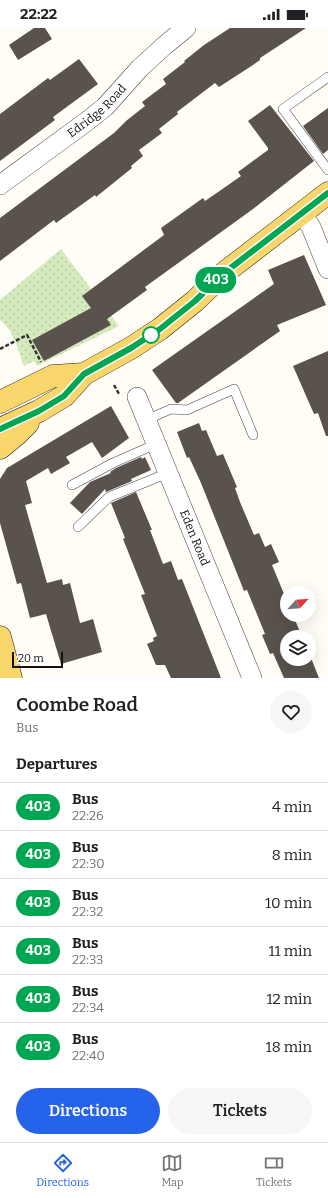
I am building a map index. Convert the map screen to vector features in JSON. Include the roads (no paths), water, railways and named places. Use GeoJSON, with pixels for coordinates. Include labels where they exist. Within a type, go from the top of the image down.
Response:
{"type":"FeatureCollection","features":[{"type":"Feature","properties":{"kind":"main road"},"geometry":{"type":"LineString","coordinates":[[0,429],[39,411],[64,396],[84,374],[131,348],[160,329],[195,301],[224,273],[328,193]]}},
{"type":"Feature","properties":{"kind":"main road"},"geometry":{"type":"LineString","coordinates":[[0,402],[53,376],[84,374]]}},
{"type":"Feature","properties":{"kind":"main road"},"geometry":{"type":"LineString","coordinates":[[0,448],[17,434],[39,411]]}},
{"type":"Feature","properties":{"kind":"main road"},"geometry":{"type":"LineString","coordinates":[[0,638],[11,678]]}},
{"type":"Feature","properties":{"kind":"street","name":"Edridge Road"},"geometry":{"type":"LineString","coordinates":[[0,185],[105,107],[140,68],[186,28]]}},
{"type":"Feature","properties":{"kind":"street"},"geometry":{"type":"LineString","coordinates":[[301,213],[311,227],[328,269]]}},
{"type":"Feature","properties":{"kind":"street","name":"Eden Road"},"geometry":{"type":"LineString","coordinates":[[137,397],[252,678]]}},
{"type":"Feature","properties":{"kind":"lane"},"geometry":{"type":"LineString","coordinates":[[328,77],[283,109],[328,170]]}},
{"type":"Feature","properties":{"kind":"lane"},"geometry":{"type":"LineString","coordinates":[[146,420],[171,410],[187,410],[234,389],[253,435]]}},
{"type":"Feature","properties":{"kind":"lane"},"geometry":{"type":"LineString","coordinates":[[72,485],[113,462],[156,444]]}},
{"type":"Feature","properties":{"kind":"lane"},"geometry":{"type":"LineString","coordinates":[[78,527],[109,497],[168,473]]}}]}
